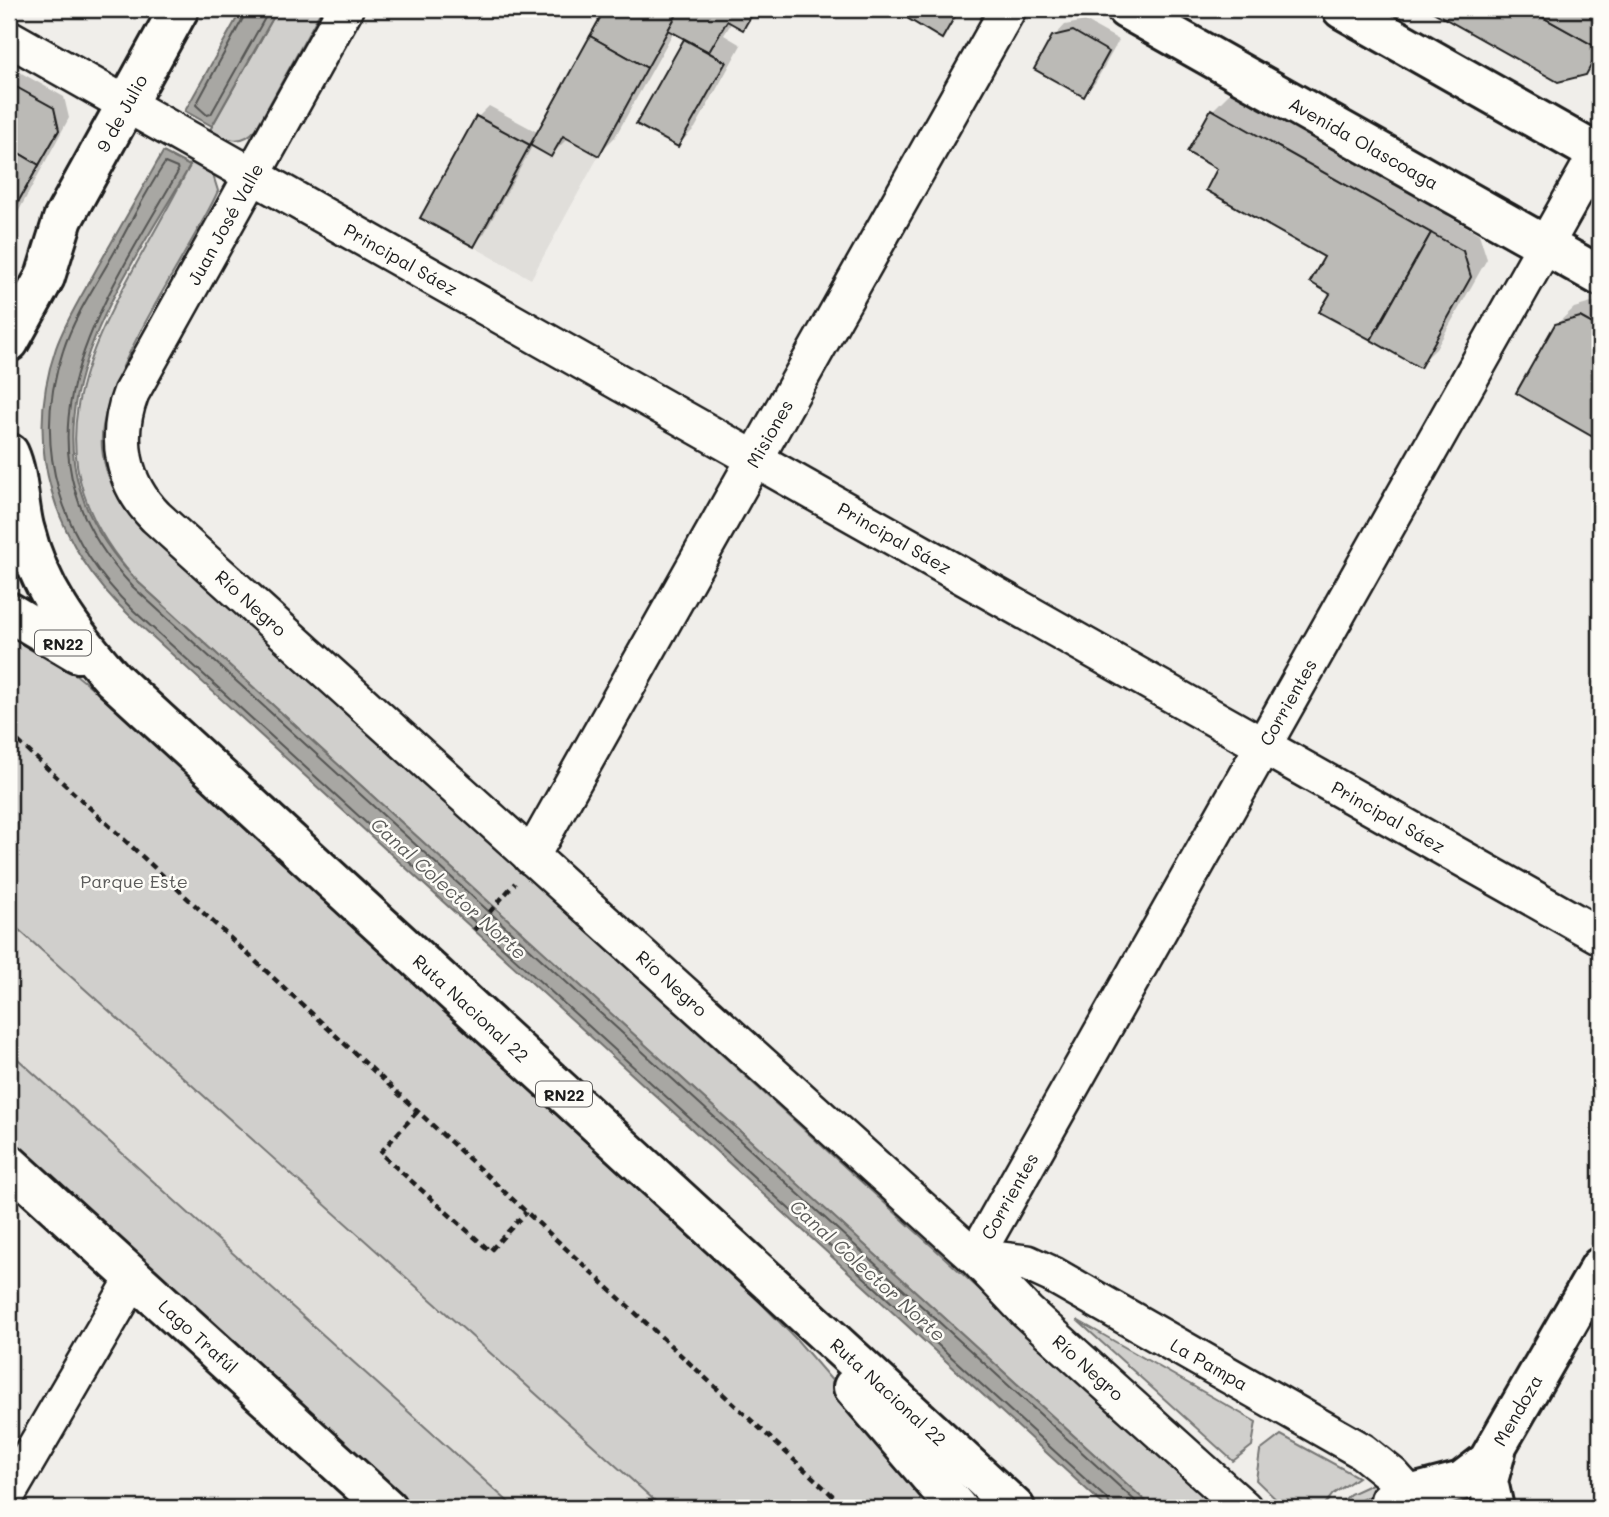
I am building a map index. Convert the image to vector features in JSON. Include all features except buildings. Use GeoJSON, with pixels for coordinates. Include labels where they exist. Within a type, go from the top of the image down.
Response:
{"type":"FeatureCollection","features":[{"type":"Feature","properties":{"kind":"main road","name":"9 de Julio"},"geometry":{"type":"LineString","coordinates":[[9,342],[45,277],[63,219],[179,9]]}},
{"type":"Feature","properties":{"kind":"main road","name":"Avenida Olascoaga"},"geometry":{"type":"LineString","coordinates":[[1126,9],[1600,276]]}},
{"type":"Feature","properties":{"kind":"main road"},"geometry":{"type":"LineString","coordinates":[[1342,9],[1599,152]]}},
{"type":"Feature","properties":{"kind":"main road","name":"9 de Julio"},"geometry":{"type":"LineString","coordinates":[[9,287],[25,262],[63,219]]}},
{"type":"Feature","properties":{"kind":"main road","name":"Ruta Nacional 22"},"geometry":{"type":"LineString","coordinates":[[9,528],[16,501],[12,468]]}},
{"type":"Feature","properties":{"kind":"main road","name":"Ruta Nacional 22"},"geometry":{"type":"LineString","coordinates":[[12,468],[31,551],[49,595],[68,627],[113,679],[1015,1508]]}},
{"type":"Feature","properties":{"kind":"main road","name":"Ruta Nacional 22"},"geometry":{"type":"LineString","coordinates":[[9,612],[47,632],[113,679]]}},
{"type":"Feature","properties":{"kind":"main road","name":"Lago Trafúl"},"geometry":{"type":"LineString","coordinates":[[9,1164],[387,1508]]}},
{"type":"Feature","properties":{"kind":"main road"},"geometry":{"type":"LineString","coordinates":[[737,1253],[957,1508]]}},
{"type":"Feature","properties":{"kind":"main road","name":"Mendoza"},"geometry":{"type":"LineString","coordinates":[[1402,1504],[1462,1481],[1479,1469],[1496,1451],[1600,1267]]}},
{"type":"Feature","properties":{"kind":"main road"},"geometry":{"type":"LineString","coordinates":[[1494,1508],[1488,1481],[1496,1451]]}},
{"type":"Feature","properties":{"kind":"street","name":"Juan José Valle"},"geometry":{"type":"LineString","coordinates":[[122,445],[124,417],[134,386],[345,9]]}},
{"type":"Feature","properties":{"kind":"street","name":"Misiones"},"geometry":{"type":"LineString","coordinates":[[531,857],[1008,9]]}},
{"type":"Feature","properties":{"kind":"street","name":"Principal Sáez"},"geometry":{"type":"LineString","coordinates":[[9,38],[1600,936]]}},
{"type":"Feature","properties":{"kind":"street","name":"Corrientes"},"geometry":{"type":"LineString","coordinates":[[975,1257],[1599,152]]}},
{"type":"Feature","properties":{"kind":"street","name":"Río Negro"},"geometry":{"type":"LineString","coordinates":[[122,445],[131,484],[151,512],[975,1257],[1027,1312],[1244,1508]]}},
{"type":"Feature","properties":{"kind":"street","name":"La Pampa"},"geometry":{"type":"LineString","coordinates":[[975,1257],[1027,1263],[1053,1275],[1362,1451],[1392,1475],[1402,1504]]}},
{"type":"Feature","properties":{"kind":"street"},"geometry":{"type":"LineString","coordinates":[[9,1492],[134,1279]]}},
{"type":"Feature","properties":{"kind":"path"},"geometry":{"type":"LineString","coordinates":[[9,733],[846,1508]]}},
{"type":"Feature","properties":{"kind":"path"},"geometry":{"type":"LineString","coordinates":[[474,930],[494,907]]}},
{"type":"Feature","properties":{"kind":"path"},"geometry":{"type":"LineString","coordinates":[[417,1112],[380,1153],[490,1251],[526,1212]]}},
{"type":"Feature","properties":{"kind":"shaded area"},"geometry":{"type":"Polygon","coordinates":[[[590,36],[647,68],[531,279],[474,247],[590,36]]]}},
{"type":"Feature","properties":{"kind":"shaded area"},"geometry":{"type":"Polygon","coordinates":[[[9,921],[663,1508],[515,1508],[9,1051],[9,921]]]}},
{"type":"Feature","properties":{"kind":"green space"},"geometry":{"type":"Polygon","coordinates":[[[278,9],[322,9],[256,129],[245,138],[234,140],[210,130],[278,9]]]}},
{"type":"Feature","properties":{"kind":"green space"},"geometry":{"type":"Polygon","coordinates":[[[192,161],[213,175],[218,191],[128,355],[104,421],[102,448],[107,474],[127,512],[1219,1508],[1153,1508],[138,582],[98,527],[78,473],[76,421],[87,369],[108,318],[192,161]]]}},
{"type":"Feature","properties":{"kind":"green space","name":"Parque Este"},"geometry":{"type":"Polygon","coordinates":[[[9,637],[64,665],[96,691],[757,1299],[797,1340],[942,1508],[663,1508],[9,921],[9,637]]]}},
{"type":"Feature","properties":{"kind":"green space"},"geometry":{"type":"Polygon","coordinates":[[[9,1051],[515,1508],[411,1508],[9,1142],[9,1051]]]}},
{"type":"Feature","properties":{"kind":"green space"},"geometry":{"type":"Polygon","coordinates":[[[1077,1320],[1256,1422],[1252,1446],[1233,1461],[1077,1320]]]}},
{"type":"Feature","properties":{"kind":"green space"},"geometry":{"type":"Polygon","coordinates":[[[1281,1435],[1358,1477],[1333,1494],[1322,1508],[1285,1508],[1256,1480],[1260,1451],[1281,1435]]]}},
{"type":"Feature","properties":{"kind":"green space"},"geometry":{"type":"Polygon","coordinates":[[[1372,1484],[1383,1491],[1336,1508],[1350,1494],[1372,1484]]]}},
{"type":"Feature","properties":{"kind":"water"},"geometry":{"type":"Polygon","coordinates":[[[242,9],[278,9],[212,126],[185,111],[242,9]]]}},
{"type":"Feature","properties":{"kind":"water","name":"Canal Colector Norte"},"geometry":{"type":"Polygon","coordinates":[[[163,152],[190,166],[129,269],[102,321],[82,372],[73,425],[77,477],[97,529],[138,582],[1153,1508],[1107,1508],[129,615],[103,587],[64,526],[52,492],[45,458],[43,422],[46,385],[56,348],[70,317],[163,152]]]}}]}
